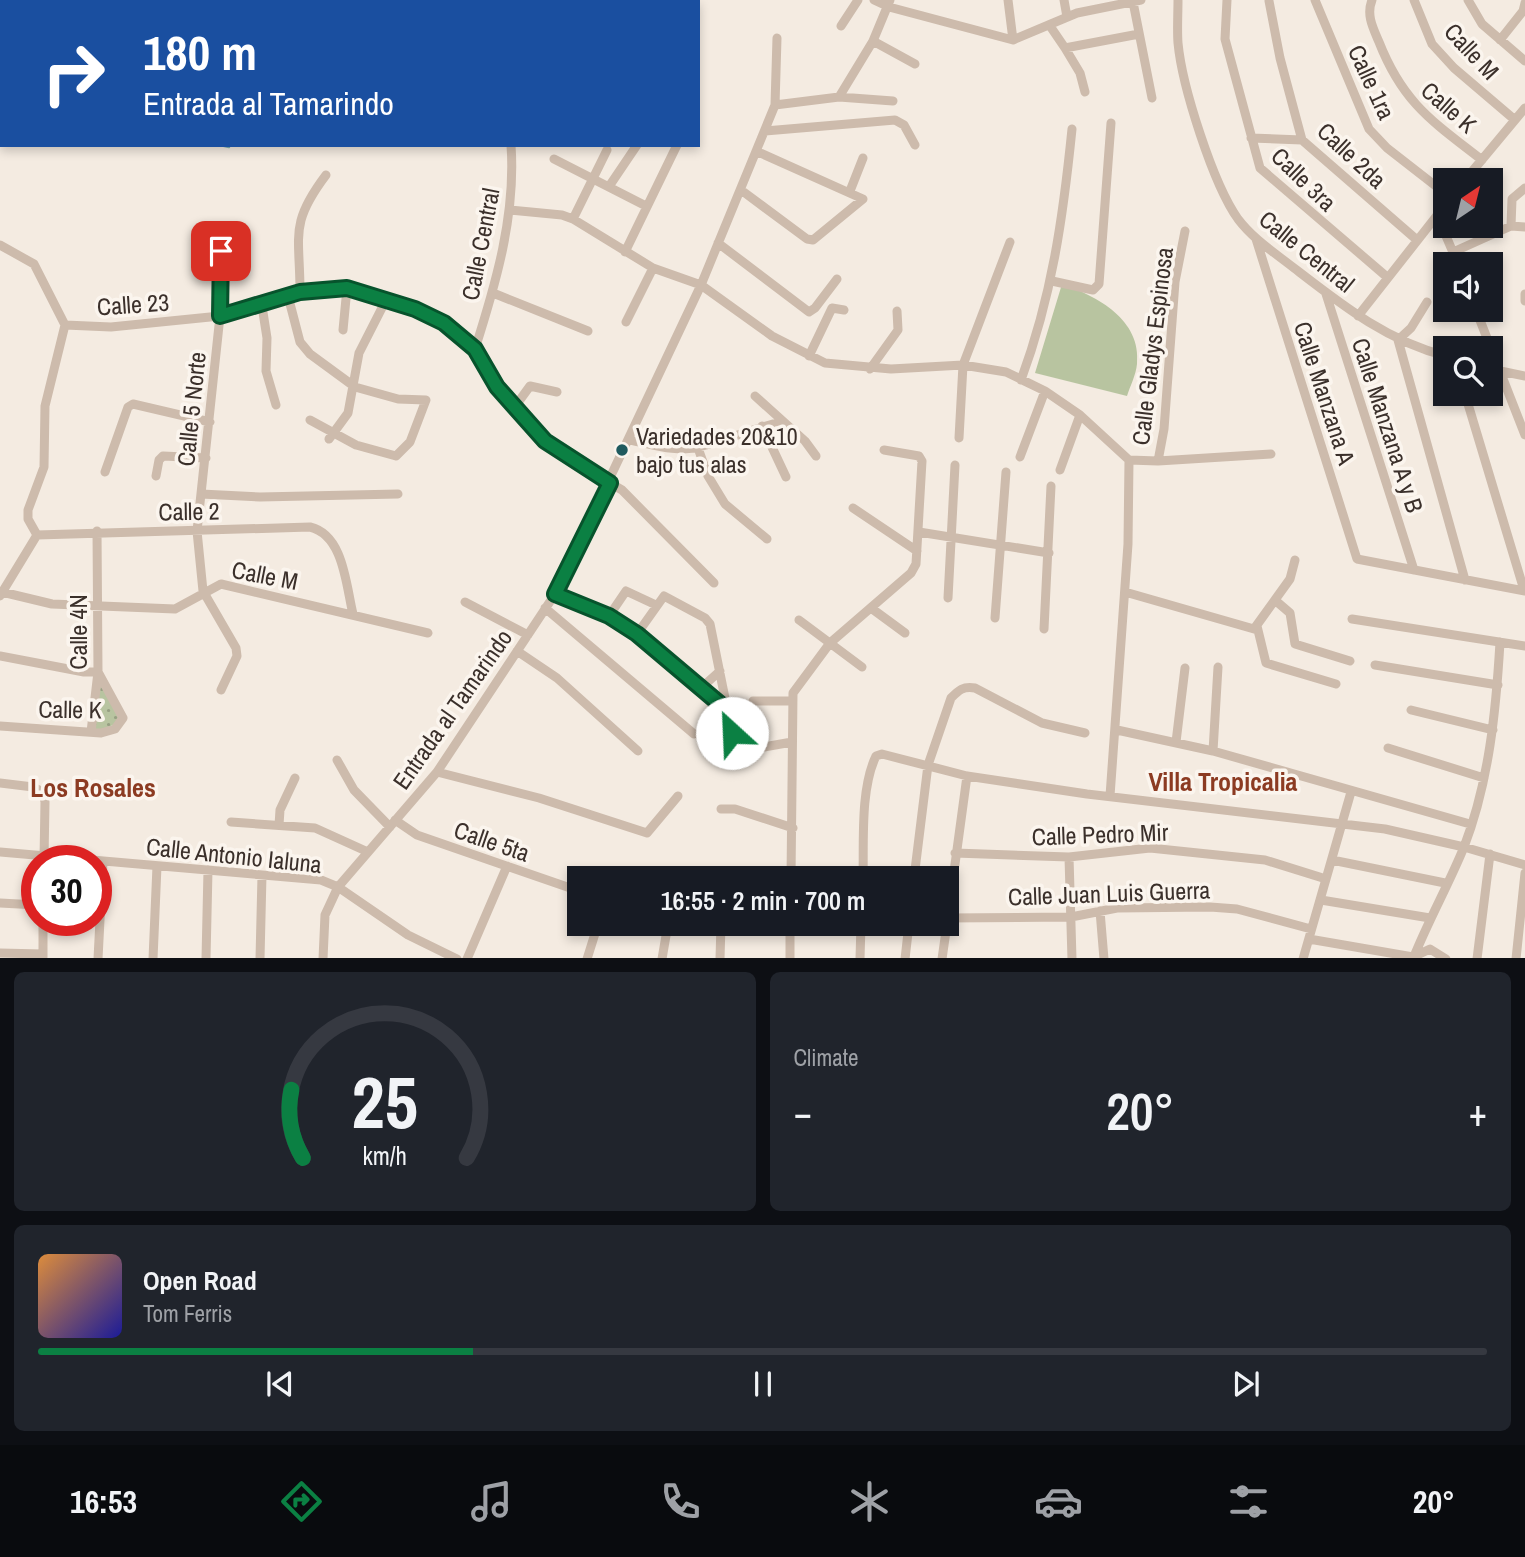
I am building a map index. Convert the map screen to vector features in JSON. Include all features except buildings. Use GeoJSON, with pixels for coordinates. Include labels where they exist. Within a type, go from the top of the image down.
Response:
{"type":"FeatureCollection","features":[{"type":"Feature","properties":{"kind":"street"},"geometry":{"type":"LineString","coordinates":[[841,26],[858,0]]}},
{"type":"Feature","properties":{"kind":"street"},"geometry":{"type":"LineString","coordinates":[[874,0],[1013,40],[1067,17],[1116,2],[1137,1],[1139,34],[1152,98]]}},
{"type":"Feature","properties":{"kind":"street"},"geometry":{"type":"LineString","coordinates":[[1008,0],[1013,40]]}},
{"type":"Feature","properties":{"kind":"street"},"geometry":{"type":"LineString","coordinates":[[1064,0],[1067,17]]}},
{"type":"Feature","properties":{"kind":"street","name":"Calle Central"},"geometry":{"type":"LineString","coordinates":[[1178,0],[1178,44],[1209,160],[1225,199],[1256,239],[1325,292],[1398,340],[1433,352]]}},
{"type":"Feature","properties":{"kind":"street","name":"Calle 3ra"},"geometry":{"type":"LineString","coordinates":[[1227,0],[1226,38],[1255,159],[1268,178],[1387,277]]}},
{"type":"Feature","properties":{"kind":"street","name":"Calle 2da"},"geometry":{"type":"LineString","coordinates":[[1269,0],[1283,70],[1302,140],[1417,240]]}},
{"type":"Feature","properties":{"kind":"street","name":"Calle 1ra"},"geometry":{"type":"LineString","coordinates":[[1315,0],[1369,129],[1387,148],[1433,184]]}},
{"type":"Feature","properties":{"kind":"street","name":"Calle K"},"geometry":{"type":"LineString","coordinates":[[1372,0],[1370,20],[1400,88],[1420,111],[1482,160]]}},
{"type":"Feature","properties":{"kind":"street","name":"Calle M"},"geometry":{"type":"LineString","coordinates":[[1413,0],[1432,44],[1454,68],[1515,120]]}},
{"type":"Feature","properties":{"kind":"street"},"geometry":{"type":"LineString","coordinates":[[1468,0],[1482,24],[1525,61]]}},
{"type":"Feature","properties":{"kind":"street"},"geometry":{"type":"LineString","coordinates":[[1500,40],[1523,11],[1525,2]]}},
{"type":"Feature","properties":{"kind":"street"},"geometry":{"type":"LineString","coordinates":[[839,97],[873,41],[890,4]]}},
{"type":"Feature","properties":{"kind":"street"},"geometry":{"type":"LineString","coordinates":[[1050,26],[1080,73],[1085,92]]}},
{"type":"Feature","properties":{"kind":"street"},"geometry":{"type":"LineString","coordinates":[[1065,48],[1139,34]]}},
{"type":"Feature","properties":{"kind":"street"},"geometry":{"type":"LineString","coordinates":[[776,38],[775,105],[839,97],[893,101]]}},
{"type":"Feature","properties":{"kind":"street"},"geometry":{"type":"LineString","coordinates":[[873,41],[915,64]]}},
{"type":"Feature","properties":{"kind":"street","name":"Entrada al Tamarindo"},"geometry":{"type":"LineString","coordinates":[[323,958],[325,915],[338,887],[437,772],[555,594],[610,483],[701,285],[758,152],[775,105]]}},
{"type":"Feature","properties":{"kind":"street"},"geometry":{"type":"LineString","coordinates":[[1475,168],[1525,108]]}},
{"type":"Feature","properties":{"kind":"street"},"geometry":{"type":"LineString","coordinates":[[765,131],[895,120],[904,125],[915,145]]}},
{"type":"Feature","properties":{"kind":"street"},"geometry":{"type":"LineString","coordinates":[[1052,281],[1093,290],[1099,284],[1111,123]]}},
{"type":"Feature","properties":{"kind":"street"},"geometry":{"type":"LineString","coordinates":[[1021,380],[1039,333],[1052,281],[1072,130]]}},
{"type":"Feature","properties":{"kind":"street"},"geometry":{"type":"LineString","coordinates":[[1251,138],[1302,140]]}},
{"type":"Feature","properties":{"kind":"street","name":"Calle Central"},"geometry":{"type":"LineString","coordinates":[[475,349],[493,293],[510,210],[511,147]]}},
{"type":"Feature","properties":{"kind":"street"},"geometry":{"type":"LineString","coordinates":[[610,185],[636,147]]}},
{"type":"Feature","properties":{"kind":"street"},"geometry":{"type":"LineString","coordinates":[[625,252],[676,147]]}},
{"type":"Feature","properties":{"kind":"street"},"geometry":{"type":"LineString","coordinates":[[573,219],[591,177],[607,150]]}},
{"type":"Feature","properties":{"kind":"street"},"geometry":{"type":"LineString","coordinates":[[741,190],[807,239],[813,240],[862,202],[863,197],[758,152]]}},
{"type":"Feature","properties":{"kind":"street"},"geometry":{"type":"LineString","coordinates":[[850,191],[863,158]]}},
{"type":"Feature","properties":{"kind":"street"},"geometry":{"type":"LineString","coordinates":[[554,159],[610,185],[646,206]]}},
{"type":"Feature","properties":{"kind":"street"},"geometry":{"type":"LineString","coordinates":[[300,292],[297,228],[307,200],[326,176]]}},
{"type":"Feature","properties":{"kind":"street"},"geometry":{"type":"LineString","coordinates":[[1511,226],[1512,199],[1525,188]]}},
{"type":"Feature","properties":{"kind":"street","name":"Calle Gladys Espinosa"},"geometry":{"type":"LineString","coordinates":[[510,210],[562,215],[573,219],[653,268],[701,285],[772,336],[825,363],[870,369],[963,365],[996,369],[1045,391],[1080,415],[1129,460],[1158,461],[1164,429],[1175,282],[1185,231]]}},
{"type":"Feature","properties":{"kind":"street"},"geometry":{"type":"LineString","coordinates":[[1358,316],[1433,220]]}},
{"type":"Feature","properties":{"kind":"street"},"geometry":{"type":"LineString","coordinates":[[1447,238],[1453,252],[1511,226],[1525,227]]}},
{"type":"Feature","properties":{"kind":"street","name":"Calle 5 Norte"},"geometry":{"type":"LineString","coordinates":[[203,591],[197,531],[220,316],[221,230]]}},
{"type":"Feature","properties":{"kind":"street","name":"Calle Manzana A"},"geometry":{"type":"LineString","coordinates":[[1256,239],[1357,559],[1415,570]]}},
{"type":"Feature","properties":{"kind":"street"},"geometry":{"type":"LineString","coordinates":[[960,438],[963,365],[1010,242]]}},
{"type":"Feature","properties":{"kind":"street"},"geometry":{"type":"LineString","coordinates":[[719,243],[809,312],[816,308],[837,279]]}},
{"type":"Feature","properties":{"kind":"street","name":"Calle 23"},"geometry":{"type":"LineString","coordinates":[[0,245],[34,264],[65,325],[111,327],[220,316],[262,306],[300,292],[347,288],[387,298],[444,323],[475,349],[514,408],[545,441],[610,483],[641,507],[715,583]]}},
{"type":"Feature","properties":{"kind":"street"},"geometry":{"type":"LineString","coordinates":[[626,322],[653,268]]}},
{"type":"Feature","properties":{"kind":"street"},"geometry":{"type":"LineString","coordinates":[[343,330],[347,288]]}},
{"type":"Feature","properties":{"kind":"street","name":"Calle Manzana A y B"},"geometry":{"type":"LineString","coordinates":[[1325,292],[1415,570]]}},
{"type":"Feature","properties":{"kind":"street"},"geometry":{"type":"LineString","coordinates":[[493,293],[588,331]]}},
{"type":"Feature","properties":{"kind":"street"},"geometry":{"type":"LineString","coordinates":[[1525,294],[1525,301]]}},
{"type":"Feature","properties":{"kind":"street"},"geometry":{"type":"LineString","coordinates":[[288,296],[300,342],[310,354],[355,387],[398,399],[426,400],[410,442],[396,456],[332,436],[310,420]]}},
{"type":"Feature","properties":{"kind":"street"},"geometry":{"type":"LineString","coordinates":[[332,436],[348,413],[355,387],[359,353],[387,298]]}},
{"type":"Feature","properties":{"kind":"street"},"geometry":{"type":"LineString","coordinates":[[1427,302],[1411,328],[1398,340],[1465,580]]}},
{"type":"Feature","properties":{"kind":"street"},"geometry":{"type":"LineString","coordinates":[[262,306],[267,338],[266,371],[276,405]]}},
{"type":"Feature","properties":{"kind":"street"},"geometry":{"type":"LineString","coordinates":[[809,356],[832,308],[844,310]]}},
{"type":"Feature","properties":{"kind":"street"},"geometry":{"type":"LineString","coordinates":[[870,369],[898,330],[897,311]]}},
{"type":"Feature","properties":{"kind":"street"},"geometry":{"type":"LineString","coordinates":[[1,594],[37,535],[28,519],[28,510],[44,467],[45,406],[65,325]]}},
{"type":"Feature","properties":{"kind":"street"},"geometry":{"type":"LineString","coordinates":[[1503,371],[1525,376]]}},
{"type":"Feature","properties":{"kind":"street"},"geometry":{"type":"LineString","coordinates":[[514,408],[530,386],[557,392]]}},
{"type":"Feature","properties":{"kind":"street"},"geometry":{"type":"LineString","coordinates":[[1503,386],[1525,435]]}},
{"type":"Feature","properties":{"kind":"street"},"geometry":{"type":"LineString","coordinates":[[1020,457],[1045,391]]}},
{"type":"Feature","properties":{"kind":"street"},"geometry":{"type":"LineString","coordinates":[[755,397],[805,440],[816,456]]}},
{"type":"Feature","properties":{"kind":"street"},"geometry":{"type":"LineString","coordinates":[[105,472],[128,407],[133,404],[210,422]]}},
{"type":"Feature","properties":{"kind":"street"},"geometry":{"type":"LineString","coordinates":[[1415,570],[1524,591],[1469,406]]}},
{"type":"Feature","properties":{"kind":"street"},"geometry":{"type":"LineString","coordinates":[[1060,470],[1080,415]]}},
{"type":"Feature","properties":{"kind":"street"},"geometry":{"type":"LineString","coordinates":[[629,440],[673,448],[698,448],[782,422]]}},
{"type":"Feature","properties":{"kind":"street"},"geometry":{"type":"LineString","coordinates":[[762,426],[786,477]]}},
{"type":"Feature","properties":{"kind":"street"},"geometry":{"type":"LineString","coordinates":[[698,448],[708,476],[725,504],[767,539]]}},
{"type":"Feature","properties":{"kind":"street"},"geometry":{"type":"LineString","coordinates":[[791,866],[790,701],[793,693],[830,643],[911,573],[917,551],[921,458],[884,450]]}},
{"type":"Feature","properties":{"kind":"street"},"geometry":{"type":"LineString","coordinates":[[1158,461],[1270,454]]}},
{"type":"Feature","properties":{"kind":"street"},"geometry":{"type":"LineString","coordinates":[[156,476],[159,460],[163,456],[206,458]]}},
{"type":"Feature","properties":{"kind":"street"},"geometry":{"type":"LineString","coordinates":[[1110,796],[1117,730],[1125,592],[1129,460]]}},
{"type":"Feature","properties":{"kind":"street"},"geometry":{"type":"LineString","coordinates":[[948,598],[955,465]]}},
{"type":"Feature","properties":{"kind":"street"},"geometry":{"type":"LineString","coordinates":[[995,618],[1006,472]]}},
{"type":"Feature","properties":{"kind":"street"},"geometry":{"type":"LineString","coordinates":[[1044,629],[1051,486]]}},
{"type":"Feature","properties":{"kind":"street"},"geometry":{"type":"LineString","coordinates":[[201,494],[260,497],[398,494]]}},
{"type":"Feature","properties":{"kind":"street"},"geometry":{"type":"LineString","coordinates":[[853,508],[917,551]]}},
{"type":"Feature","properties":{"kind":"street","name":"Calle 2"},"geometry":{"type":"LineString","coordinates":[[37,535],[97,531],[319,529],[332,541],[339,558],[353,614]]}},
{"type":"Feature","properties":{"kind":"street","name":"Calle 4N"},"geometry":{"type":"LineString","coordinates":[[91,732],[98,672],[97,531]]}},
{"type":"Feature","properties":{"kind":"street"},"geometry":{"type":"LineString","coordinates":[[919,532],[1049,552]]}},
{"type":"Feature","properties":{"kind":"street"},"geometry":{"type":"LineString","coordinates":[[1125,592],[1254,629],[1292,575],[1295,560]]}},
{"type":"Feature","properties":{"kind":"street","name":"Calle M"},"geometry":{"type":"LineString","coordinates":[[1,594],[52,604],[175,609],[203,591],[221,584],[428,633]]}},
{"type":"Feature","properties":{"kind":"street"},"geometry":{"type":"LineString","coordinates":[[203,591],[236,648],[237,656],[221,690]]}},
{"type":"Feature","properties":{"kind":"street"},"geometry":{"type":"LineString","coordinates":[[609,616],[626,592],[656,604]]}},
{"type":"Feature","properties":{"kind":"street"},"geometry":{"type":"LineString","coordinates":[[555,594],[609,616],[637,634],[727,710]]}},
{"type":"Feature","properties":{"kind":"street"},"geometry":{"type":"LineString","coordinates":[[637,634],[656,604],[668,596],[705,618],[710,624],[732,733]]}},
{"type":"Feature","properties":{"kind":"street"},"geometry":{"type":"LineString","coordinates":[[1276,601],[1290,612],[1293,643],[1350,661]]}},
{"type":"Feature","properties":{"kind":"street"},"geometry":{"type":"LineString","coordinates":[[465,602],[528,635]]}},
{"type":"Feature","properties":{"kind":"street"},"geometry":{"type":"LineString","coordinates":[[545,608],[694,734]]}},
{"type":"Feature","properties":{"kind":"street"},"geometry":{"type":"LineString","coordinates":[[871,608],[905,633]]}},
{"type":"Feature","properties":{"kind":"street"},"geometry":{"type":"LineString","coordinates":[[1352,619],[1525,646]]}},
{"type":"Feature","properties":{"kind":"street"},"geometry":{"type":"LineString","coordinates":[[799,620],[862,667]]}},
{"type":"Feature","properties":{"kind":"street"},"geometry":{"type":"LineString","coordinates":[[1257,626],[1266,663],[1336,684]]}},
{"type":"Feature","properties":{"kind":"street"},"geometry":{"type":"LineString","coordinates":[[1413,958],[1445,883],[1464,847],[1483,778],[1493,730],[1500,642]]}},
{"type":"Feature","properties":{"kind":"street"},"geometry":{"type":"LineString","coordinates":[[517,651],[557,678],[638,751]]}},
{"type":"Feature","properties":{"kind":"street"},"geometry":{"type":"LineString","coordinates":[[0,656],[84,672],[98,672]]}},
{"type":"Feature","properties":{"kind":"street"},"geometry":{"type":"LineString","coordinates":[[1375,665],[1497,685]]}},
{"type":"Feature","properties":{"kind":"street"},"geometry":{"type":"LineString","coordinates":[[1213,751],[1218,667]]}},
{"type":"Feature","properties":{"kind":"street"},"geometry":{"type":"LineString","coordinates":[[1176,742],[1185,668]]}},
{"type":"Feature","properties":{"kind":"street"},"geometry":{"type":"LineString","coordinates":[[701,688],[720,671]]}},
{"type":"Feature","properties":{"kind":"street","name":"Calle K"},"geometry":{"type":"LineString","coordinates":[[0,726],[91,732],[115,729],[123,718],[98,672]]}},
{"type":"Feature","properties":{"kind":"street"},"geometry":{"type":"LineString","coordinates":[[915,866],[928,765],[951,698],[966,686],[986,693],[1042,723],[1085,733]]}},
{"type":"Feature","properties":{"kind":"street"},"geometry":{"type":"LineString","coordinates":[[753,701],[790,701]]}},
{"type":"Feature","properties":{"kind":"street"},"geometry":{"type":"LineString","coordinates":[[1411,710],[1493,730]]}},
{"type":"Feature","properties":{"kind":"street"},"geometry":{"type":"LineString","coordinates":[[1117,730],[1213,751],[1470,824]]}},
{"type":"Feature","properties":{"kind":"street"},"geometry":{"type":"LineString","coordinates":[[764,747],[792,742]]}},
{"type":"Feature","properties":{"kind":"street"},"geometry":{"type":"LineString","coordinates":[[1388,748],[1483,778]]}},
{"type":"Feature","properties":{"kind":"street"},"geometry":{"type":"LineString","coordinates":[[863,866],[864,820],[872,765],[882,754],[967,776],[1110,796],[1343,822],[1464,847],[1525,865]]}},
{"type":"Feature","properties":{"kind":"street","name":"Calle 5ta"},"geometry":{"type":"LineString","coordinates":[[337,760],[354,790],[393,823],[417,835],[567,887]]}},
{"type":"Feature","properties":{"kind":"street"},"geometry":{"type":"LineString","coordinates":[[437,772],[539,798],[647,833],[678,796]]}},
{"type":"Feature","properties":{"kind":"street"},"geometry":{"type":"LineString","coordinates":[[953,866],[967,776]]}},
{"type":"Feature","properties":{"kind":"street"},"geometry":{"type":"LineString","coordinates":[[279,825],[280,810],[295,778]]}},
{"type":"Feature","properties":{"kind":"street"},"geometry":{"type":"LineString","coordinates":[[0,783],[33,787],[43,792],[46,802],[45,845]]}},
{"type":"Feature","properties":{"kind":"street"},"geometry":{"type":"LineString","coordinates":[[1303,958],[1351,792]]}},
{"type":"Feature","properties":{"kind":"street"},"geometry":{"type":"LineString","coordinates":[[721,809],[735,809],[793,828]]}},
{"type":"Feature","properties":{"kind":"street"},"geometry":{"type":"LineString","coordinates":[[231,822],[315,828],[368,852]]}},
{"type":"Feature","properties":{"kind":"street","name":"Calle Pedro Mir"},"geometry":{"type":"LineString","coordinates":[[955,853],[1069,857],[1150,848],[1265,860],[1326,879]]}},
{"type":"Feature","properties":{"kind":"street","name":"Calle Antonio Ialuna"},"geometry":{"type":"LineString","coordinates":[[0,852],[21,855]]}},
{"type":"Feature","properties":{"kind":"street"},"geometry":{"type":"LineString","coordinates":[[1477,958],[1490,854]]}},
{"type":"Feature","properties":{"kind":"street"},"geometry":{"type":"LineString","coordinates":[[1069,857],[1072,958]]}},
{"type":"Feature","properties":{"kind":"street"},"geometry":{"type":"LineString","coordinates":[[1332,860],[1445,883]]}},
{"type":"Feature","properties":{"kind":"street","name":"Calle Antonio Ialuna"},"geometry":{"type":"LineString","coordinates":[[112,862],[321,880],[338,887]]}},
{"type":"Feature","properties":{"kind":"street"},"geometry":{"type":"LineString","coordinates":[[153,958],[156,866]]}},
{"type":"Feature","properties":{"kind":"street"},"geometry":{"type":"LineString","coordinates":[[467,958],[507,866]]}},
{"type":"Feature","properties":{"kind":"street"},"geometry":{"type":"LineString","coordinates":[[206,958],[208,870]]}},
{"type":"Feature","properties":{"kind":"street"},"geometry":{"type":"LineString","coordinates":[[1516,958],[1525,873]]}},
{"type":"Feature","properties":{"kind":"street"},"geometry":{"type":"LineString","coordinates":[[260,958],[262,875]]}},
{"type":"Feature","properties":{"kind":"street"},"geometry":{"type":"LineString","coordinates":[[338,887],[408,935],[457,958]]}},
{"type":"Feature","properties":{"kind":"street"},"geometry":{"type":"LineString","coordinates":[[1321,900],[1430,918]]}},
{"type":"Feature","properties":{"kind":"street"},"geometry":{"type":"LineString","coordinates":[[0,903],[21,904]]}},
{"type":"Feature","properties":{"kind":"street","name":"Calle Juan Luis Guerra"},"geometry":{"type":"LineString","coordinates":[[959,922],[1071,917],[1117,908],[1210,907],[1237,909],[1311,929]]}},
{"type":"Feature","properties":{"kind":"street"},"geometry":{"type":"LineString","coordinates":[[1100,911],[1104,958]]}},
{"type":"Feature","properties":{"kind":"street"},"geometry":{"type":"LineString","coordinates":[[0,953],[43,956],[43,936]]}},
{"type":"Feature","properties":{"kind":"street"},"geometry":{"type":"LineString","coordinates":[[99,958],[100,936]]}},
{"type":"Feature","properties":{"kind":"street"},"geometry":{"type":"LineString","coordinates":[[587,958],[594,936]]}},
{"type":"Feature","properties":{"kind":"street"},"geometry":{"type":"LineString","coordinates":[[662,958],[666,936]]}},
{"type":"Feature","properties":{"kind":"street"},"geometry":{"type":"LineString","coordinates":[[720,958],[721,936]]}},
{"type":"Feature","properties":{"kind":"street"},"geometry":{"type":"LineString","coordinates":[[790,936],[790,958]]}},
{"type":"Feature","properties":{"kind":"street"},"geometry":{"type":"LineString","coordinates":[[860,958],[861,936]]}},
{"type":"Feature","properties":{"kind":"street"},"geometry":{"type":"LineString","coordinates":[[905,958],[908,936]]}},
{"type":"Feature","properties":{"kind":"street"},"geometry":{"type":"LineString","coordinates":[[942,958],[945,936]]}},
{"type":"Feature","properties":{"kind":"street"},"geometry":{"type":"LineString","coordinates":[[1309,939],[1413,958],[1430,949],[1446,958]]}},
{"type":"Feature","properties":{"kind":"green space"},"geometry":{"type":"Polygon","coordinates":[[[1062,284],[1102,303],[1125,323],[1132,335],[1137,348],[1137,364],[1127,396],[1035,373],[1062,284]]]}},
{"type":"Feature","properties":{"kind":"green space"},"geometry":{"type":"Polygon","coordinates":[[[100,678],[120,718],[109,727],[94,729],[100,678]]]}},
{"type":"Feature","properties":{"kind":"place","name":"Variedades 20&10 bajo tus alas"},"geometry":{"type":"Point","coordinates":[622,450]}},
{"type":"Feature","properties":{"kind":"district","name":"Villa Tropicalia"},"geometry":{"type":"Point","coordinates":[1223,781]}},
{"type":"Feature","properties":{"kind":"district","name":"Los Rosales"},"geometry":{"type":"Point","coordinates":[93,787]}},
{"type":"Feature","properties":{"kind":"route"},"geometry":{"type":"LineString","coordinates":[[221,251],[220,316],[259,307],[300,292],[347,288],[387,298],[415,309],[444,323],[475,349],[497,387],[545,441],[610,483],[555,594],[609,616],[637,634],[727,710],[732,733]]}}]}
